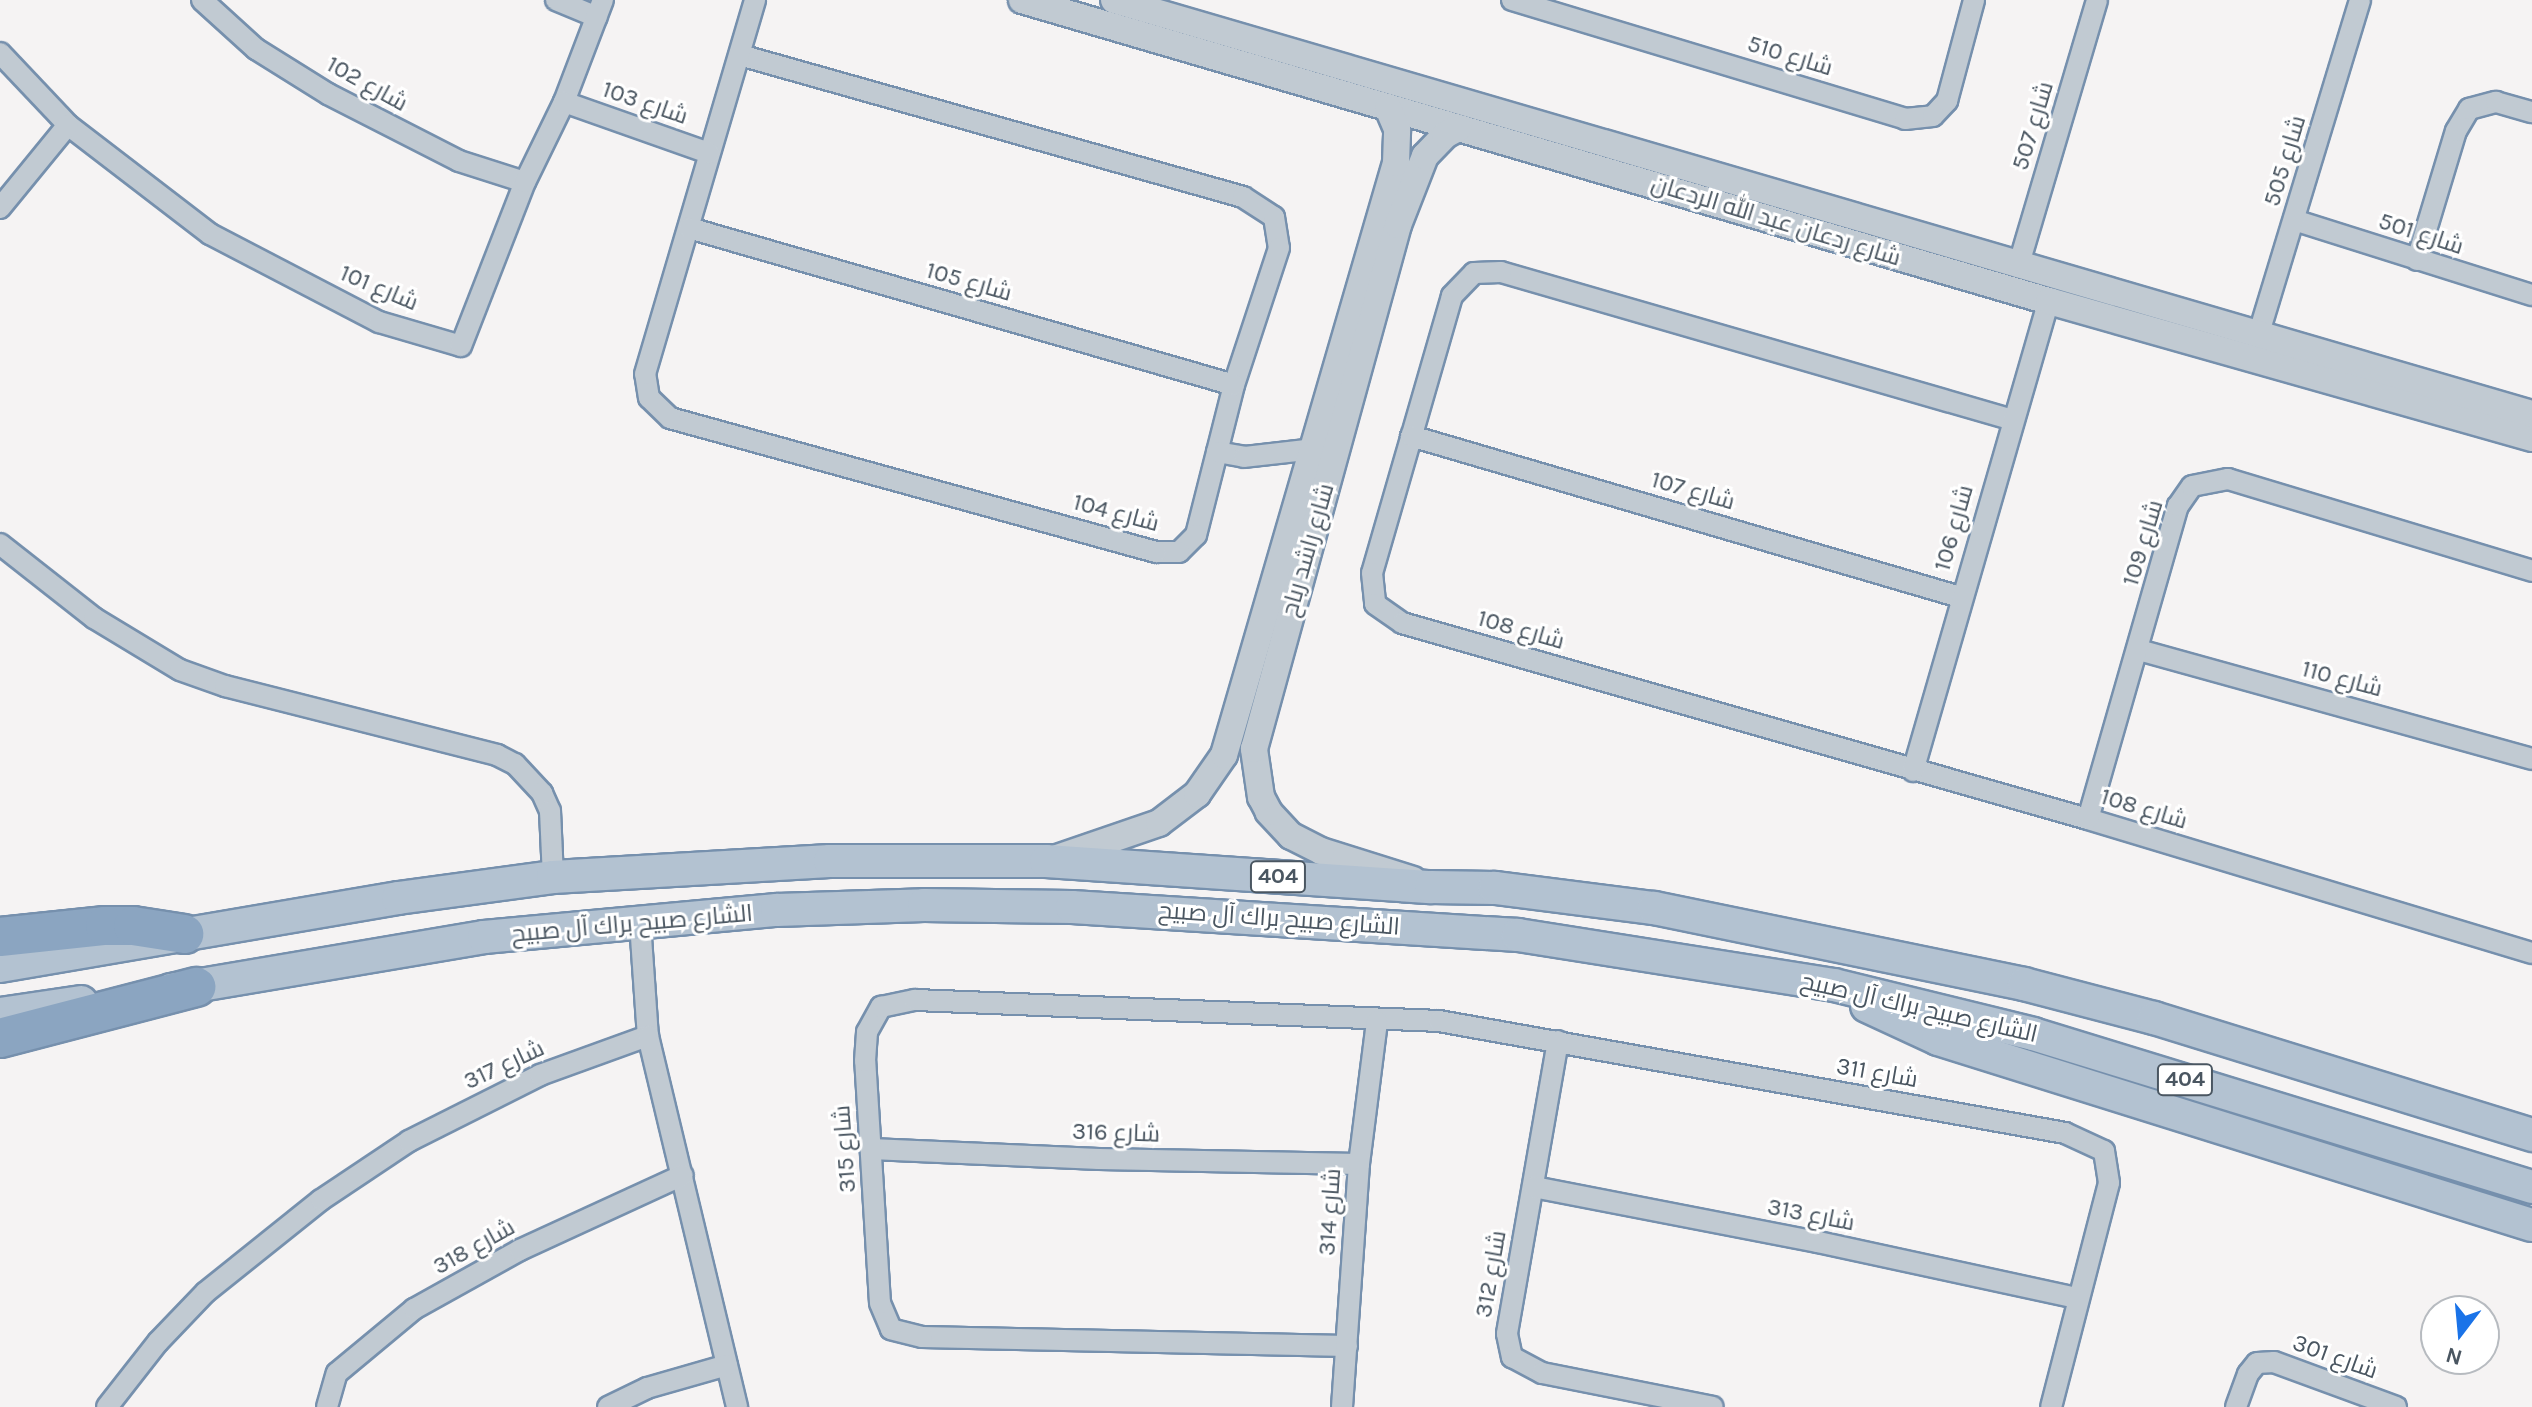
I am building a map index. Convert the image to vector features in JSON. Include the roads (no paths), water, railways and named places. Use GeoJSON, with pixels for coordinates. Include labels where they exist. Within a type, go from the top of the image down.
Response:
{"type":"FeatureCollection","features":[{"type":"Feature","properties":{"kind":"highway"},"geometry":{"type":"LineString","coordinates":[[0,937],[105,926],[133,926],[184,934]]}},
{"type":"Feature","properties":{"kind":"highway"},"geometry":{"type":"LineString","coordinates":[[0,1038],[196,987]]}},
{"type":"Feature","properties":{"kind":"main road","name":"الشارع صبيح براك آل صبيح"},"geometry":{"type":"LineString","coordinates":[[0,966],[398,898],[553,877],[830,861],[1046,861],[1431,887],[1495,888],[1654,908],[2024,984],[2154,1018],[2532,1135]]}},
{"type":"Feature","properties":{"kind":"main road","name":"الشارع صبيح براك آل صبيح"},"geometry":{"type":"LineString","coordinates":[[0,1014],[196,987],[484,937],[777,910],[924,905],[1072,907],[1518,935],[1834,985],[2033,1034],[2532,1187]]}},
{"type":"Feature","properties":{"kind":"main road"},"geometry":{"type":"LineString","coordinates":[[1834,985],[1876,1011],[1938,1039],[2532,1225]]}},
{"type":"Feature","properties":{"kind":"main road"},"geometry":{"type":"LineString","coordinates":[[2140,1067],[2189,1066],[2225,1073],[2532,1172]]}},
{"type":"Feature","properties":{"kind":"street","name":"شارع 102"},"geometry":{"type":"LineString","coordinates":[[202,0],[256,49],[328,94],[459,161],[525,182]]}},
{"type":"Feature","properties":{"kind":"street","name":"شارع 101"},"geometry":{"type":"LineString","coordinates":[[0,53],[68,125],[210,234],[379,322],[461,346],[525,182],[564,102],[600,8],[556,0]]}},
{"type":"Feature","properties":{"kind":"street","name":"شارع 104"},"geometry":{"type":"LineString","coordinates":[[740,55],[1243,197],[1274,217],[1279,248],[1234,385],[1196,535],[1179,552],[1156,552],[670,418],[649,398],[645,374],[755,0]]}},
{"type":"Feature","properties":{"kind":"street","name":"شارع ردعان عبد الله الردعان"},"geometry":{"type":"LineString","coordinates":[[1022,0],[1458,128],[1674,178]]}},
{"type":"Feature","properties":{"kind":"street","name":"شارع ردعان عبد الله الردعان"},"geometry":{"type":"LineString","coordinates":[[1114,0],[1816,220],[2049,301],[2470,408],[2532,414]]}},
{"type":"Feature","properties":{"kind":"street","name":"شارع 510"},"geometry":{"type":"LineString","coordinates":[[1512,0],[1564,7],[1905,119],[1933,116],[1947,101],[1974,0]]}},
{"type":"Feature","properties":{"kind":"street","name":"شارع 507"},"geometry":{"type":"LineString","coordinates":[[2018,267],[2097,0]]}},
{"type":"Feature","properties":{"kind":"street","name":"شارع 505"},"geometry":{"type":"LineString","coordinates":[[2258,336],[2360,0]]}},
{"type":"Feature","properties":{"kind":"street","name":"شارع 103"},"geometry":{"type":"LineString","coordinates":[[564,102],[709,153]]}},
{"type":"Feature","properties":{"kind":"street"},"geometry":{"type":"LineString","coordinates":[[2417,260],[2456,131],[2469,109],[2496,102],[2532,112]]}},
{"type":"Feature","properties":{"kind":"street","name":"شارع راشد رباح"},"geometry":{"type":"LineString","coordinates":[[1388,108],[1407,166],[1398,225],[1268,693],[1254,765],[1265,805],[1291,836],[1305,845],[1377,866],[1431,887]]}},
{"type":"Feature","properties":{"kind":"street"},"geometry":{"type":"LineString","coordinates":[[0,208],[68,125]]}},
{"type":"Feature","properties":{"kind":"street","name":"شارع راشد رباح"},"geometry":{"type":"LineString","coordinates":[[1046,861],[1159,823],[1179,810],[1212,776],[1229,741],[1314,449],[1407,166],[1458,128]]}},
{"type":"Feature","properties":{"kind":"street","name":"شارع ردعان عبد الله الردعان"},"geometry":{"type":"LineString","coordinates":[[1816,220],[2018,267],[2258,336],[2470,408],[2532,438]]}},
{"type":"Feature","properties":{"kind":"street","name":"شارع 501"},"geometry":{"type":"LineString","coordinates":[[2294,220],[2532,295]]}},
{"type":"Feature","properties":{"kind":"street","name":"شارع 105"},"geometry":{"type":"LineString","coordinates":[[689,228],[1234,385]]}},
{"type":"Feature","properties":{"kind":"street","name":"شارع 108"},"geometry":{"type":"LineString","coordinates":[[2013,420],[1501,272],[1481,272],[1467,277],[1452,296],[1372,573],[1375,604],[1402,623],[2088,819],[2532,953]]}},
{"type":"Feature","properties":{"kind":"street","name":"شارع 106"},"geometry":{"type":"LineString","coordinates":[[1913,771],[1960,597],[2049,301]]}},
{"type":"Feature","properties":{"kind":"street","name":"شارع 107"},"geometry":{"type":"LineString","coordinates":[[1411,436],[1960,597]]}},
{"type":"Feature","properties":{"kind":"street"},"geometry":{"type":"LineString","coordinates":[[1217,452],[1244,457],[1314,449]]}},
{"type":"Feature","properties":{"kind":"street","name":"شارع 109"},"geometry":{"type":"LineString","coordinates":[[2088,819],[2178,506],[2192,486],[2228,479],[2532,571]]}},
{"type":"Feature","properties":{"kind":"street"},"geometry":{"type":"LineString","coordinates":[[0,544],[94,618],[180,670],[225,686],[497,755],[515,764],[542,793],[550,811],[553,877]]}},
{"type":"Feature","properties":{"kind":"street","name":"شارع 110"},"geometry":{"type":"LineString","coordinates":[[2139,650],[2532,759]]}},
{"type":"Feature","properties":{"kind":"street"},"geometry":{"type":"LineString","coordinates":[[640,923],[648,1036],[737,1407]]}},
{"type":"Feature","properties":{"kind":"street","name":"شارع 315"},"geometry":{"type":"LineString","coordinates":[[1347,1346],[922,1337],[891,1329],[880,1303],[865,1061],[867,1032],[881,1007],[915,1000],[1377,1021]]}},
{"type":"Feature","properties":{"kind":"street","name":"شارع 311"},"geometry":{"type":"LineString","coordinates":[[1377,1021],[1439,1021],[1558,1041],[2065,1133],[2104,1151],[2109,1183],[2076,1298],[2051,1407]]}},
{"type":"Feature","properties":{"kind":"street","name":"شارع 314"},"geometry":{"type":"LineString","coordinates":[[1342,1407],[1359,1164],[1377,1021]]}},
{"type":"Feature","properties":{"kind":"street","name":"شارع 317"},"geometry":{"type":"LineString","coordinates":[[107,1407],[158,1342],[206,1292],[321,1200],[409,1141],[540,1075],[648,1036]]}},
{"type":"Feature","properties":{"kind":"street","name":"شارع 312"},"geometry":{"type":"LineString","coordinates":[[1558,1041],[1507,1334],[1512,1357],[1542,1373],[1713,1407]]}},
{"type":"Feature","properties":{"kind":"street","name":"شارع 316"},"geometry":{"type":"LineString","coordinates":[[871,1149],[1099,1159],[1359,1164]]}},
{"type":"Feature","properties":{"kind":"street","name":"شارع 318"},"geometry":{"type":"LineString","coordinates":[[327,1407],[337,1373],[414,1309],[520,1250],[683,1175]]}},
{"type":"Feature","properties":{"kind":"street","name":"شارع 313"},"geometry":{"type":"LineString","coordinates":[[1534,1187],[1818,1242],[2076,1298]]}},
{"type":"Feature","properties":{"kind":"street","name":"شارع 301"},"geometry":{"type":"LineString","coordinates":[[2236,1407],[2248,1374],[2257,1363],[2274,1362],[2396,1407]]}},
{"type":"Feature","properties":{"kind":"street"},"geometry":{"type":"LineString","coordinates":[[608,1407],[647,1388],[727,1365]]}}]}
